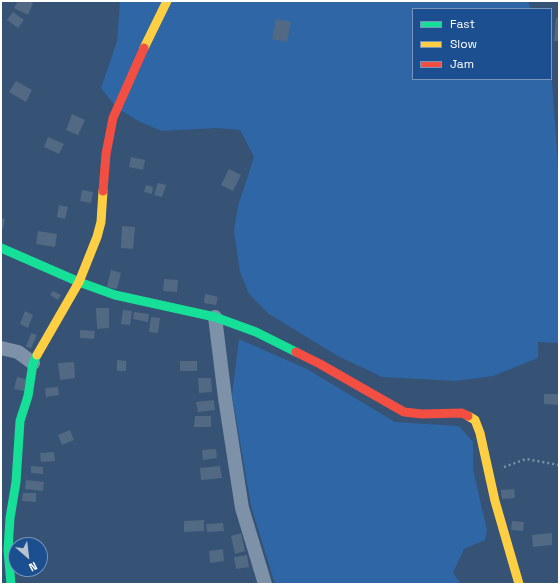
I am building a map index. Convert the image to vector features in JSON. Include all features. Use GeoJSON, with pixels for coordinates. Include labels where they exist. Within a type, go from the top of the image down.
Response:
{"type":"FeatureCollection","features":[{"type":"Feature","properties":{"kind":"street"},"geometry":{"type":"LineString","coordinates":[[11,584],[8,550],[10,518],[16,482],[20,421],[28,396],[33,363],[79,282],[97,237],[101,222],[106,154],[113,118],[140,55],[167,1]]}},
{"type":"Feature","properties":{"kind":"street"},"geometry":{"type":"LineString","coordinates":[[1,248],[79,282],[115,295],[215,317],[261,334],[320,364],[404,412],[422,414],[462,413],[475,420],[480,433],[494,501],[519,584]]}},
{"type":"Feature","properties":{"kind":"street"},"geometry":{"type":"LineString","coordinates":[[215,317],[225,398],[242,508],[265,584]]}},
{"type":"Feature","properties":{"kind":"street"},"geometry":{"type":"LineString","coordinates":[[1,348],[18,352],[33,363]]}},
{"type":"Feature","properties":{"kind":"path"},"geometry":{"type":"LineString","coordinates":[[489,472],[526,458],[559,465]]}},
{"type":"Feature","properties":{"kind":"shaded area"},"geometry":{"type":"Polygon","coordinates":[[[120,1],[528,1],[531,8],[412,8],[412,80],[552,80],[559,179],[559,343],[538,342],[538,358],[493,376],[456,381],[382,377],[338,356],[269,314],[249,294],[240,272],[234,230],[238,206],[254,157],[240,130],[216,128],[162,131],[140,122],[117,108],[101,88],[117,41],[120,1]]]}},
{"type":"Feature","properties":{"kind":"shaded area"},"geometry":{"type":"Polygon","coordinates":[[[239,339],[307,369],[395,422],[459,426],[473,442],[473,470],[487,530],[485,540],[464,549],[453,573],[461,584],[275,584],[251,506],[232,395],[239,339]]]}},
{"type":"Feature","properties":{"kind":"building"},"geometry":{"type":"Polygon","coordinates":[[[18,1],[29,1],[33,3],[28,15],[14,8],[18,1]]]}},
{"type":"Feature","properties":{"kind":"building"},"geometry":{"type":"Polygon","coordinates":[[[13,12],[24,20],[18,28],[7,20],[13,12]]]}},
{"type":"Feature","properties":{"kind":"building"},"geometry":{"type":"Polygon","coordinates":[[[556,18],[559,18],[559,41],[554,41],[556,18]]]}},
{"type":"Feature","properties":{"kind":"building"},"geometry":{"type":"Polygon","coordinates":[[[276,19],[291,22],[287,42],[272,39],[276,19]]]}},
{"type":"Feature","properties":{"kind":"building"},"geometry":{"type":"Polygon","coordinates":[[[16,81],[32,90],[26,102],[9,92],[16,81]]]}},
{"type":"Feature","properties":{"kind":"building"},"geometry":{"type":"Polygon","coordinates":[[[72,114],[85,120],[78,135],[66,130],[72,114]]]}},
{"type":"Feature","properties":{"kind":"building"},"geometry":{"type":"Polygon","coordinates":[[[48,137],[64,144],[59,154],[44,147],[48,137]]]}},
{"type":"Feature","properties":{"kind":"building"},"geometry":{"type":"Polygon","coordinates":[[[131,157],[145,160],[143,170],[129,167],[131,157]]]}},
{"type":"Feature","properties":{"kind":"building"},"geometry":{"type":"Polygon","coordinates":[[[229,169],[241,175],[233,191],[221,185],[229,169]]]}},
{"type":"Feature","properties":{"kind":"building"},"geometry":{"type":"Polygon","coordinates":[[[158,183],[166,185],[162,197],[154,195],[158,183]]]}},
{"type":"Feature","properties":{"kind":"building"},"geometry":{"type":"Polygon","coordinates":[[[146,185],[153,187],[152,194],[144,192],[146,185]]]}},
{"type":"Feature","properties":{"kind":"building"},"geometry":{"type":"Polygon","coordinates":[[[82,190],[93,192],[91,203],[80,201],[82,190]]]}},
{"type":"Feature","properties":{"kind":"building"},"geometry":{"type":"Polygon","coordinates":[[[59,205],[68,207],[65,219],[57,217],[59,205]]]}},
{"type":"Feature","properties":{"kind":"building"},"geometry":{"type":"Polygon","coordinates":[[[1,218],[5,219],[3,229],[1,228],[1,218]]]}},
{"type":"Feature","properties":{"kind":"building"},"geometry":{"type":"Polygon","coordinates":[[[122,226],[135,227],[133,249],[121,248],[122,226]]]}},
{"type":"Feature","properties":{"kind":"building"},"geometry":{"type":"Polygon","coordinates":[[[38,231],[57,234],[55,247],[36,244],[38,231]]]}},
{"type":"Feature","properties":{"kind":"building"},"geometry":{"type":"Polygon","coordinates":[[[111,270],[121,273],[117,289],[107,287],[111,270]]]}},
{"type":"Feature","properties":{"kind":"building"},"geometry":{"type":"Polygon","coordinates":[[[164,279],[178,280],[177,292],[163,291],[164,279]]]}},
{"type":"Feature","properties":{"kind":"building"},"geometry":{"type":"Polygon","coordinates":[[[53,291],[61,295],[58,300],[50,295],[53,291]]]}},
{"type":"Feature","properties":{"kind":"building"},"geometry":{"type":"Polygon","coordinates":[[[205,294],[218,297],[216,305],[204,303],[205,294]]]}},
{"type":"Feature","properties":{"kind":"building"},"geometry":{"type":"Polygon","coordinates":[[[96,308],[109,308],[109,328],[97,329],[96,308]]]}},
{"type":"Feature","properties":{"kind":"building"},"geometry":{"type":"Polygon","coordinates":[[[123,310],[132,311],[130,325],[121,324],[123,310]]]}},
{"type":"Feature","properties":{"kind":"building"},"geometry":{"type":"Polygon","coordinates":[[[25,311],[33,315],[28,328],[20,324],[25,311]]]}},
{"type":"Feature","properties":{"kind":"building"},"geometry":{"type":"Polygon","coordinates":[[[134,312],[149,314],[148,322],[133,319],[134,312]]]}},
{"type":"Feature","properties":{"kind":"building"},"geometry":{"type":"Polygon","coordinates":[[[151,317],[160,318],[158,333],[149,332],[151,317]]]}},
{"type":"Feature","properties":{"kind":"building"},"geometry":{"type":"Polygon","coordinates":[[[80,330],[95,331],[94,339],[80,338],[80,330]]]}},
{"type":"Feature","properties":{"kind":"building"},"geometry":{"type":"Polygon","coordinates":[[[31,333],[37,335],[31,348],[26,347],[31,333]]]}},
{"type":"Feature","properties":{"kind":"building"},"geometry":{"type":"Polygon","coordinates":[[[117,360],[126,361],[126,371],[117,371],[117,360]]]}},
{"type":"Feature","properties":{"kind":"building"},"geometry":{"type":"Polygon","coordinates":[[[180,361],[197,361],[197,371],[180,371],[180,361]]]}},
{"type":"Feature","properties":{"kind":"building"},"geometry":{"type":"Polygon","coordinates":[[[74,362],[75,378],[60,380],[58,363],[74,362]]]}},
{"type":"Feature","properties":{"kind":"building"},"geometry":{"type":"Polygon","coordinates":[[[17,377],[26,379],[24,391],[14,389],[17,377]]]}},
{"type":"Feature","properties":{"kind":"building"},"geometry":{"type":"Polygon","coordinates":[[[198,378],[211,378],[212,392],[199,393],[198,378]]]}},
{"type":"Feature","properties":{"kind":"building"},"geometry":{"type":"Polygon","coordinates":[[[58,387],[59,395],[46,397],[45,388],[58,387]]]}},
{"type":"Feature","properties":{"kind":"building"},"geometry":{"type":"Polygon","coordinates":[[[544,394],[559,394],[559,405],[544,404],[544,394]]]}},
{"type":"Feature","properties":{"kind":"building"},"geometry":{"type":"Polygon","coordinates":[[[214,400],[215,410],[198,412],[196,402],[214,400]]]}},
{"type":"Feature","properties":{"kind":"building"},"geometry":{"type":"Polygon","coordinates":[[[195,416],[211,416],[211,427],[194,427],[195,416]]]}},
{"type":"Feature","properties":{"kind":"building"},"geometry":{"type":"Polygon","coordinates":[[[70,430],[74,440],[62,445],[58,435],[70,430]]]}},
{"type":"Feature","properties":{"kind":"building"},"geometry":{"type":"Polygon","coordinates":[[[216,449],[217,458],[203,460],[202,450],[216,449]]]}},
{"type":"Feature","properties":{"kind":"building"},"geometry":{"type":"Polygon","coordinates":[[[54,452],[55,461],[41,462],[40,453],[54,452]]]}},
{"type":"Feature","properties":{"kind":"building"},"geometry":{"type":"Polygon","coordinates":[[[31,466],[43,467],[43,474],[31,473],[31,466]]]}},
{"type":"Feature","properties":{"kind":"building"},"geometry":{"type":"Polygon","coordinates":[[[220,466],[222,478],[201,480],[200,468],[220,466]]]}},
{"type":"Feature","properties":{"kind":"building"},"geometry":{"type":"Polygon","coordinates":[[[26,480],[44,482],[43,491],[25,489],[26,480]]]}},
{"type":"Feature","properties":{"kind":"building"},"geometry":{"type":"Polygon","coordinates":[[[514,489],[515,498],[502,499],[501,490],[514,489]]]}},
{"type":"Feature","properties":{"kind":"building"},"geometry":{"type":"Polygon","coordinates":[[[23,493],[36,493],[36,502],[22,501],[23,493]]]}},
{"type":"Feature","properties":{"kind":"building"},"geometry":{"type":"Polygon","coordinates":[[[204,520],[204,531],[184,532],[184,521],[204,520]]]}},
{"type":"Feature","properties":{"kind":"building"},"geometry":{"type":"Polygon","coordinates":[[[512,521],[524,522],[523,531],[511,530],[512,521]]]}},
{"type":"Feature","properties":{"kind":"building"},"geometry":{"type":"Polygon","coordinates":[[[223,523],[224,531],[207,532],[206,524],[223,523]]]}},
{"type":"Feature","properties":{"kind":"building"},"geometry":{"type":"Polygon","coordinates":[[[241,533],[245,551],[235,554],[231,536],[241,533]]]}},
{"type":"Feature","properties":{"kind":"building"},"geometry":{"type":"Polygon","coordinates":[[[552,533],[552,545],[533,547],[532,535],[552,533]]]}},
{"type":"Feature","properties":{"kind":"building"},"geometry":{"type":"Polygon","coordinates":[[[223,549],[224,561],[210,563],[209,551],[223,549]]]}},
{"type":"Feature","properties":{"kind":"building"},"geometry":{"type":"Polygon","coordinates":[[[247,555],[249,567],[236,569],[234,557],[247,555]]]}},
{"type":"Feature","properties":{"kind":"traffic: fast"},"geometry":{"type":"LineString","coordinates":[[1,248],[79,282],[115,295],[215,317],[256,332],[296,352]]}},
{"type":"Feature","properties":{"kind":"traffic: fast"},"geometry":{"type":"LineString","coordinates":[[11,584],[8,550],[10,518],[16,482],[20,421],[28,396],[33,363],[37,355]]}},
{"type":"Feature","properties":{"kind":"traffic: slow"},"geometry":{"type":"LineString","coordinates":[[144,48],[167,1]]}},
{"type":"Feature","properties":{"kind":"traffic: slow"},"geometry":{"type":"LineString","coordinates":[[37,355],[79,282],[97,237],[101,222],[103,191]]}},
{"type":"Feature","properties":{"kind":"traffic: slow"},"geometry":{"type":"LineString","coordinates":[[468,416],[475,420],[480,433],[495,501],[519,584]]}},
{"type":"Feature","properties":{"kind":"traffic: jam"},"geometry":{"type":"LineString","coordinates":[[103,191],[106,154],[113,118],[144,48]]}},
{"type":"Feature","properties":{"kind":"traffic: jam"},"geometry":{"type":"LineString","coordinates":[[296,352],[404,412],[422,414],[462,413],[468,416]]}}]}
